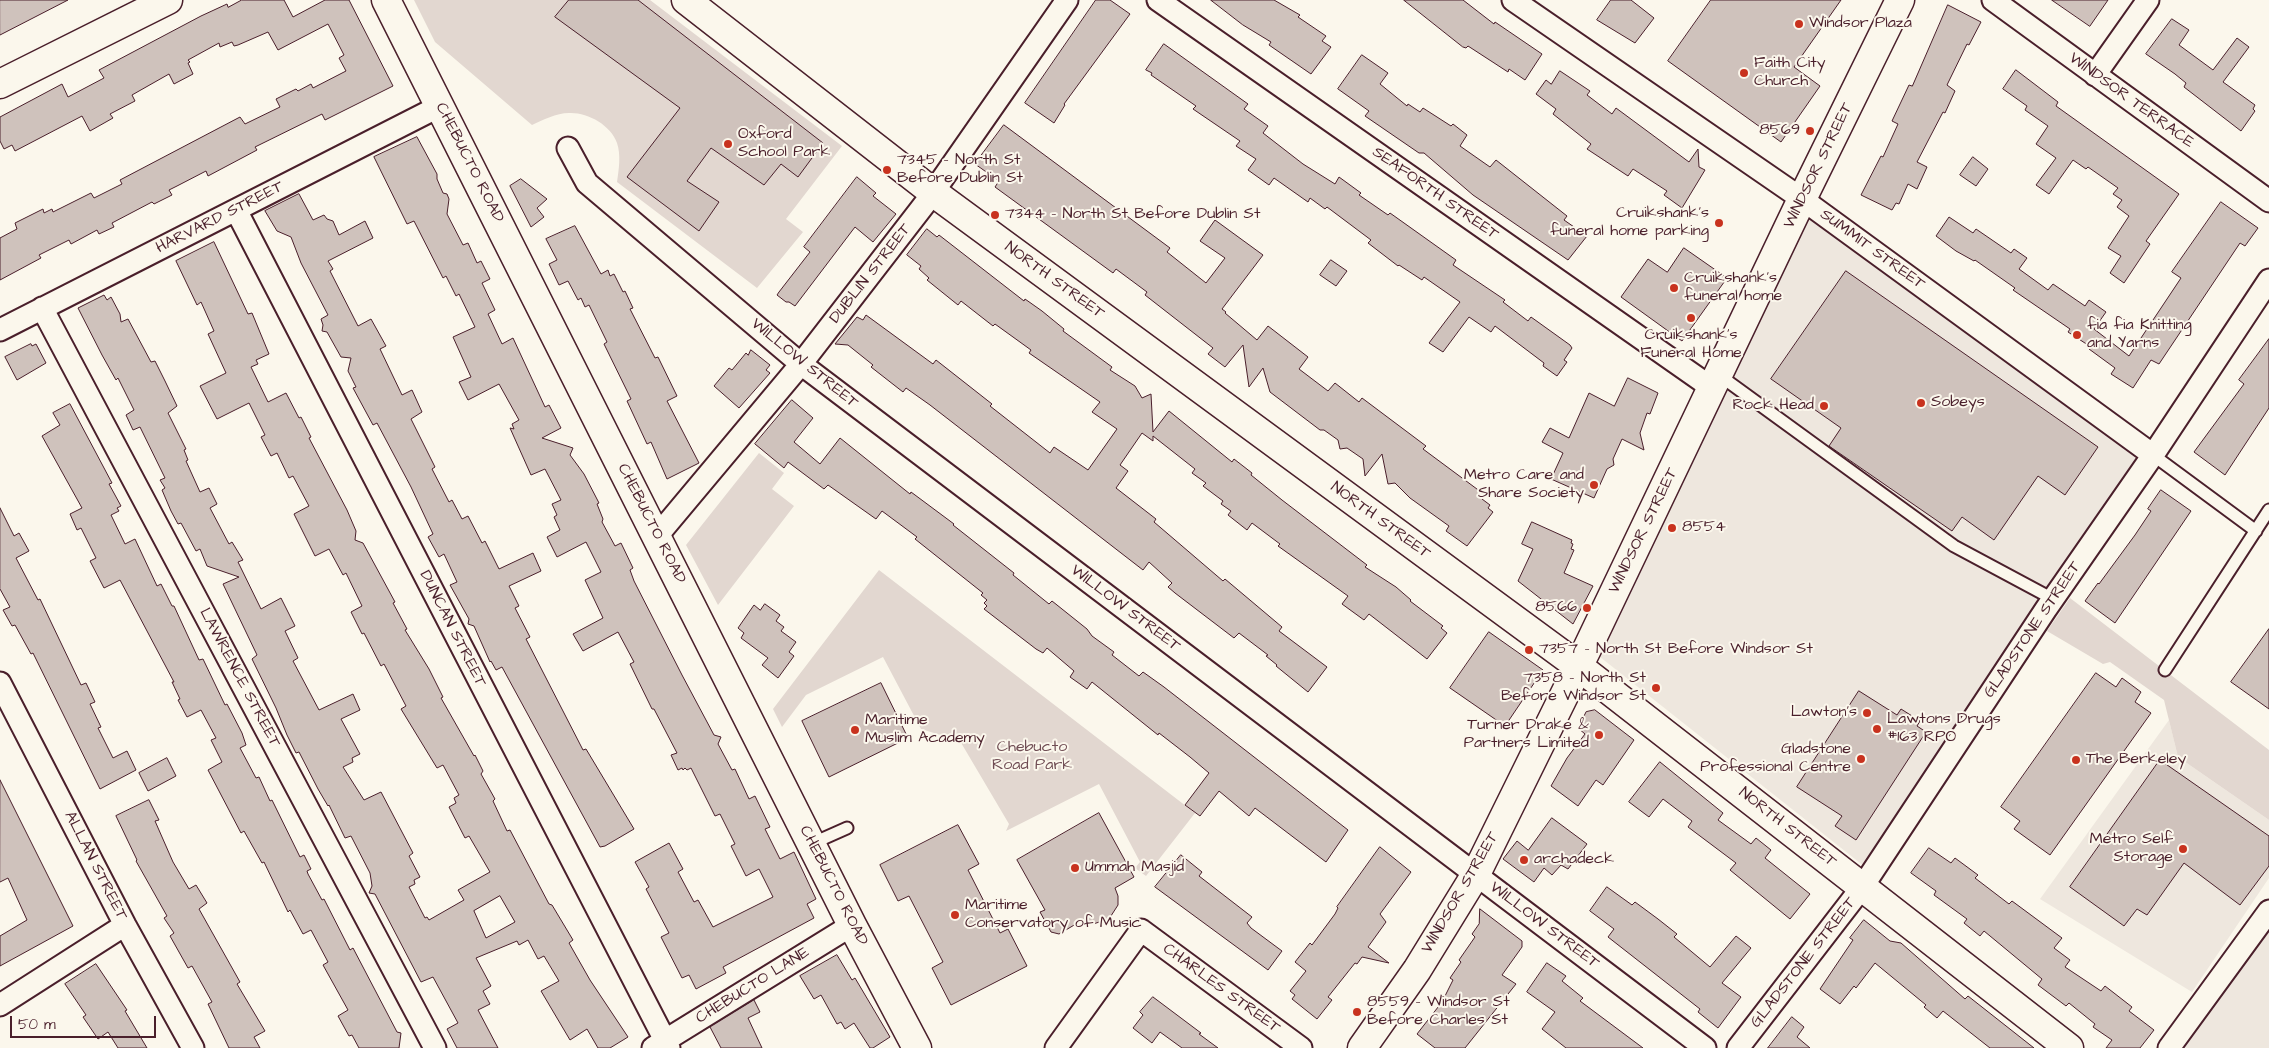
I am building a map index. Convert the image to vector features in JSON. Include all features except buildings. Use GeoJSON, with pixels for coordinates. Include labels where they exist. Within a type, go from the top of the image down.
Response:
{"type":"FeatureCollection","features":[{"type":"Feature","properties":{"kind":"street"},"geometry":{"type":"LineString","coordinates":[[0,84],[168,0]]}},
{"type":"Feature","properties":{"kind":"street","name":"CHEBUCTO ROAD"},"geometry":{"type":"LineString","coordinates":[[386,0],[852,925],[917,1048]]}},
{"type":"Feature","properties":{"kind":"street","name":"NORTH STREET"},"geometry":{"type":"LineString","coordinates":[[686,0],[934,193],[1578,666],[2069,1048]]}},
{"type":"Feature","properties":{"kind":"street","name":"DUBLIN STREET"},"geometry":{"type":"LineString","coordinates":[[657,536],[801,364],[934,193],[1067,0]]}},
{"type":"Feature","properties":{"kind":"street","name":"SEAFORTH STREET"},"geometry":{"type":"LineString","coordinates":[[1158,0],[1716,382]]}},
{"type":"Feature","properties":{"kind":"street","name":"SUMMIT STREET"},"geometry":{"type":"LineString","coordinates":[[1514,0],[1802,199],[2153,455]]}},
{"type":"Feature","properties":{"kind":"street","name":"WINDSOR STREET"},"geometry":{"type":"LineString","coordinates":[[1362,1048],[1417,970],[1476,874],[1900,0]]}},
{"type":"Feature","properties":{"kind":"street","name":"WINDSOR TERRACE"},"geometry":{"type":"LineString","coordinates":[[1993,0],[2269,201]]}},
{"type":"Feature","properties":{"kind":"street"},"geometry":{"type":"LineString","coordinates":[[2095,75],[2148,0]]}},
{"type":"Feature","properties":{"kind":"street","name":"HARVARD STREET"},"geometry":{"type":"LineString","coordinates":[[0,330],[440,106]]}},
{"type":"Feature","properties":{"kind":"street","name":"WILLOW STREET"},"geometry":{"type":"LineString","coordinates":[[568,148],[587,183],[801,364],[1705,1048]]}},
{"type":"Feature","properties":{"kind":"street","name":"DUNCAN STREET"},"geometry":{"type":"LineString","coordinates":[[236,210],[662,1046]]}},
{"type":"Feature","properties":{"kind":"street","name":"GLADSTONE STREET"},"geometry":{"type":"LineString","coordinates":[[1738,1048],[1863,886],[2053,599],[2153,455],[2269,280]]}},
{"type":"Feature","properties":{"kind":"street","name":"LAWRENCE STREET"},"geometry":{"type":"LineString","coordinates":[[42,308],[435,1048]]}},
{"type":"Feature","properties":{"kind":"street","name":"ALLAN STREET"},"geometry":{"type":"LineString","coordinates":[[0,683],[125,925],[192,1048]]}},
{"type":"Feature","properties":{"kind":"street"},"geometry":{"type":"LineString","coordinates":[[2169,1048],[2269,911]]}},
{"type":"Feature","properties":{"kind":"street"},"geometry":{"type":"LineString","coordinates":[[0,1005],[125,925]]}},
{"type":"Feature","properties":{"kind":"street","name":"CHEBUCTO LANE"},"geometry":{"type":"LineString","coordinates":[[662,1046],[852,925]]}},
{"type":"Feature","properties":{"kind":"street","name":"CHARLES STREET"},"geometry":{"type":"LineString","coordinates":[[1056,1048],[1141,930],[1301,1048]]}},
{"type":"Feature","properties":{"kind":"lane"},"geometry":{"type":"LineString","coordinates":[[1716,382],[1954,546],[2053,599]]}},
{"type":"Feature","properties":{"kind":"lane"},"geometry":{"type":"LineString","coordinates":[[2153,455],[2256,531]]}},
{"type":"Feature","properties":{"kind":"lane"},"geometry":{"type":"LineString","coordinates":[[2165,670],[2269,510]]}},
{"type":"Feature","properties":{"kind":"lane"},"geometry":{"type":"LineString","coordinates":[[812,844],[847,828]]}},
{"type":"Feature","properties":{"kind":"shaded area"},"geometry":{"type":"Polygon","coordinates":[[[1802,199],[2162,461],[1879,878],[1595,653],[1802,199]]]}},
{"type":"Feature","properties":{"kind":"shaded area"},"geometry":{"type":"Polygon","coordinates":[[[2169,720],[2178,757],[2269,820],[2269,878],[2192,992],[2040,899],[2169,720]]]}},
{"type":"Feature","properties":{"kind":"shaded area"},"geometry":{"type":"Polygon","coordinates":[[[2269,929],[2269,1048],[2184,1048],[2269,929]]]}},
{"type":"Feature","properties":{"kind":"green space","name":"Oxford School Park"},"geometry":{"type":"Polygon","coordinates":[[[414,0],[650,0],[842,146],[786,219],[803,232],[757,288],[617,182],[619,152],[617,143],[604,125],[591,117],[576,113],[564,113],[554,115],[532,125],[435,42],[414,0]]]}},
{"type":"Feature","properties":{"kind":"green space"},"geometry":{"type":"Polygon","coordinates":[[[759,453],[784,473],[772,489],[794,506],[718,605],[686,545],[759,453]]]}},
{"type":"Feature","properties":{"kind":"green space","name":"Chebucto Road Park"},"geometry":{"type":"Polygon","coordinates":[[[879,570],[1195,813],[1146,876],[1135,868],[1140,862],[1099,784],[1006,831],[1009,824],[960,741],[921,729],[883,657],[806,695],[782,727],[773,709],[879,570]]]}},
{"type":"Feature","properties":{"kind":"green space"},"geometry":{"type":"Polygon","coordinates":[[[2070,598],[2269,750],[2269,820],[2178,757],[2164,700],[2110,662],[2103,664],[2047,631],[2070,598]]]}},
{"type":"Feature","properties":{"kind":"place","name":"Windsor Plaza"},"geometry":{"type":"Point","coordinates":[1799,24]}},
{"type":"Feature","properties":{"kind":"place","name":"Faith City Church"},"geometry":{"type":"Point","coordinates":[1744,73]}},
{"type":"Feature","properties":{"kind":"place","name":"8569"},"geometry":{"type":"Point","coordinates":[1810,131]}},
{"type":"Feature","properties":{"kind":"place","name":"Oxford School Park"},"geometry":{"type":"Point","coordinates":[728,144]}},
{"type":"Feature","properties":{"kind":"place","name":"7345 - North St Before Dublin St"},"geometry":{"type":"Point","coordinates":[887,170]}},
{"type":"Feature","properties":{"kind":"place","name":"7344 - North St Before Dublin St"},"geometry":{"type":"Point","coordinates":[995,215]}},
{"type":"Feature","properties":{"kind":"place","name":"Cruikshank's funeral home parking"},"geometry":{"type":"Point","coordinates":[1719,223]}},
{"type":"Feature","properties":{"kind":"place","name":"Cruikshank's funeral home"},"geometry":{"type":"Point","coordinates":[1674,288]}},
{"type":"Feature","properties":{"kind":"place","name":"Cruikshank's Funeral Home"},"geometry":{"type":"Point","coordinates":[1691,318]}},
{"type":"Feature","properties":{"kind":"place","name":"fia fia Knitting and Yarns"},"geometry":{"type":"Point","coordinates":[2077,335]}},
{"type":"Feature","properties":{"kind":"place","name":"Sobeys"},"geometry":{"type":"Point","coordinates":[1921,403]}},
{"type":"Feature","properties":{"kind":"place","name":"Rock Head"},"geometry":{"type":"Point","coordinates":[1824,406]}},
{"type":"Feature","properties":{"kind":"place","name":"Metro Care and Share Society"},"geometry":{"type":"Point","coordinates":[1594,485]}},
{"type":"Feature","properties":{"kind":"place","name":"8554"},"geometry":{"type":"Point","coordinates":[1672,528]}},
{"type":"Feature","properties":{"kind":"place","name":"8566"},"geometry":{"type":"Point","coordinates":[1587,608]}},
{"type":"Feature","properties":{"kind":"place","name":"7357 - North St Before Windsor St"},"geometry":{"type":"Point","coordinates":[1529,650]}},
{"type":"Feature","properties":{"kind":"place","name":"7358 - North St Before Windsor St"},"geometry":{"type":"Point","coordinates":[1656,688]}},
{"type":"Feature","properties":{"kind":"place","name":"Lawton's"},"geometry":{"type":"Point","coordinates":[1867,713]}},
{"type":"Feature","properties":{"kind":"place","name":"Lawtons Drugs #163 RPO"},"geometry":{"type":"Point","coordinates":[1877,729]}},
{"type":"Feature","properties":{"kind":"place","name":"Maritime Muslim Academy"},"geometry":{"type":"Point","coordinates":[855,730]}},
{"type":"Feature","properties":{"kind":"place","name":"Turner Drake & Partners Limited"},"geometry":{"type":"Point","coordinates":[1599,735]}},
{"type":"Feature","properties":{"kind":"place","name":"Gladstone Professional Centre"},"geometry":{"type":"Point","coordinates":[1861,759]}},
{"type":"Feature","properties":{"kind":"place","name":"The Berkeley"},"geometry":{"type":"Point","coordinates":[2076,760]}},
{"type":"Feature","properties":{"kind":"place","name":"Metro Self Storage"},"geometry":{"type":"Point","coordinates":[2183,849]}},
{"type":"Feature","properties":{"kind":"place","name":"archadeck"},"geometry":{"type":"Point","coordinates":[1524,860]}},
{"type":"Feature","properties":{"kind":"place","name":"Ummah Masjid"},"geometry":{"type":"Point","coordinates":[1075,868]}},
{"type":"Feature","properties":{"kind":"place","name":"Maritime Conservatory of Music"},"geometry":{"type":"Point","coordinates":[955,915]}},
{"type":"Feature","properties":{"kind":"place","name":"8559 - Windsor St Before Charles St"},"geometry":{"type":"Point","coordinates":[1357,1012]}}]}
